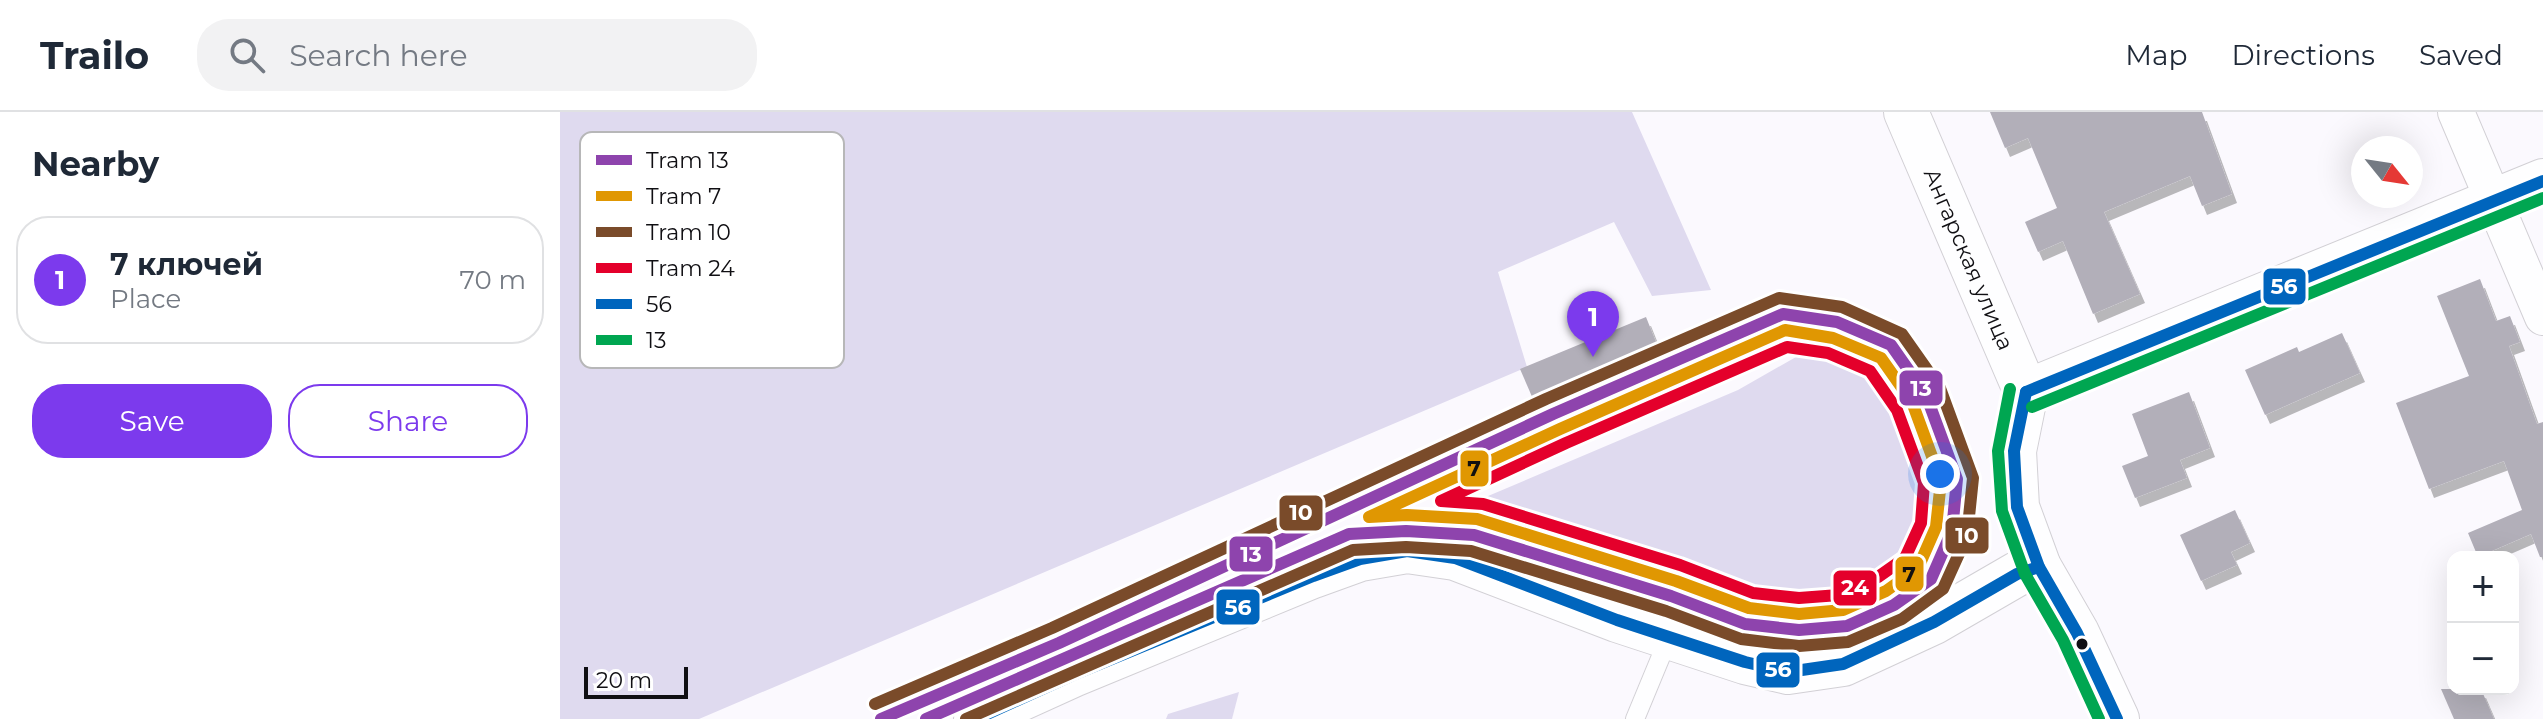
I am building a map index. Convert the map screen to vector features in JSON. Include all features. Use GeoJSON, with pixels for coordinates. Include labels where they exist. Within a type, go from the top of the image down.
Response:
{"type":"FeatureCollection","features":[{"type":"Feature","properties":{"kind":"street","name":"Ангарская улица"},"geometry":{"type":"LineString","coordinates":[[1906,112],[2026,392]]}},
{"type":"Feature","properties":{"kind":"street"},"geometry":{"type":"LineString","coordinates":[[2456,112],[2543,317]]}},
{"type":"Feature","properties":{"kind":"street"},"geometry":{"type":"LineString","coordinates":[[2117,719],[2077,633],[2039,567],[2017,507],[2014,451],[2026,392],[2543,181]]}},
{"type":"Feature","properties":{"kind":"street"},"geometry":{"type":"LineString","coordinates":[[976,719],[1073,675],[1313,576],[1360,559],[1407,551],[1455,558],[1669,637],[1745,662],[1788,672],[1843,664],[1934,622],[2017,574],[2039,567]]}},
{"type":"Feature","properties":{"kind":"lane"},"geometry":{"type":"LineString","coordinates":[[1635,719],[1669,637]]}},
{"type":"Feature","properties":{"kind":"shaded area"},"geometry":{"type":"Polygon","coordinates":[[[560,112],[1632,112],[1711,290],[1652,296],[1614,222],[1498,272],[1527,367],[699,719],[560,719],[560,112]]]}},
{"type":"Feature","properties":{"kind":"shaded area"},"geometry":{"type":"Polygon","coordinates":[[[1796,357],[1841,360],[1873,368],[1899,387],[1924,449],[1932,494],[1927,539],[1910,570],[1856,606],[1814,613],[1727,598],[1492,517],[1481,499],[1738,390],[1796,357]]]}},
{"type":"Feature","properties":{"kind":"shaded area"},"geometry":{"type":"Polygon","coordinates":[[[1239,692],[1232,719],[1166,719],[1168,714],[1239,692]]]}},
{"type":"Feature","properties":{"kind":"building"},"geometry":{"type":"Polygon","coordinates":[[[1990,112],[2202,112],[2232,194],[2202,206],[2190,176],[2104,212],[2140,294],[2093,314],[2063,241],[2038,252],[2025,222],[2057,208],[2028,138],[2005,148],[1990,112]]]}},
{"type":"Feature","properties":{"kind":"building"},"geometry":{"type":"Polygon","coordinates":[[[2480,279],[2496,321],[2510,316],[2520,342],[2509,346],[2537,424],[2543,422],[2543,557],[2540,557],[2531,534],[2492,551],[2476,551],[2468,533],[2522,510],[2504,461],[2429,489],[2396,403],[2469,376],[2437,296],[2480,279]]]}},
{"type":"Feature","properties":{"kind":"building"},"geometry":{"type":"Polygon","coordinates":[[[1646,317],[1658,347],[1533,399],[1520,369],[1646,317]]]}},
{"type":"Feature","properties":{"kind":"building"},"geometry":{"type":"Polygon","coordinates":[[[2342,333],[2360,373],[2265,415],[2245,370],[2297,347],[2299,352],[2342,333]]]}},
{"type":"Feature","properties":{"kind":"building"},"geometry":{"type":"Polygon","coordinates":[[[2189,392],[2210,448],[2180,460],[2187,478],[2135,498],[2122,466],[2148,456],[2132,414],[2189,392]]]}},
{"type":"Feature","properties":{"kind":"building"},"geometry":{"type":"Polygon","coordinates":[[[2235,510],[2250,543],[2231,552],[2237,565],[2201,581],[2180,535],[2235,510]]]}},
{"type":"Feature","properties":{"kind":"building"},"geometry":{"type":"Polygon","coordinates":[[[2441,689],[2447,689],[2447,695],[2484,695],[2494,719],[2454,719],[2441,689]]]}},
{"type":"Feature","properties":{"kind":"tram line","name":"10"},"geometry":{"type":"LineString","coordinates":[[875,704],[1052,628],[1546,399],[1779,298],[1842,307],[1902,334],[1940,388],[1973,478],[1967,536],[1943,589],[1902,619],[1848,642],[1799,646],[1741,639],[1666,611],[1471,551],[1406,547],[1353,550],[966,719]]}},
{"type":"Feature","properties":{"kind":"tram line","name":"13"},"geometry":{"type":"LineString","coordinates":[[881,719],[1059,643],[1553,414],[1783,314],[1837,322],[1891,345],[1926,395],[1957,479],[1952,531],[1931,579],[1894,605],[1847,626],[1799,630],[1745,624],[1671,596],[1474,535],[1406,531],[1349,534],[926,719]]}},
{"type":"Feature","properties":{"kind":"tram line","name":"7"},"geometry":{"type":"LineString","coordinates":[[1785,330],[1833,338],[1881,358],[1912,402],[1941,481],[1936,527],[1918,568],[1886,591],[1843,610],[1799,614],[1749,608],[1676,581],[1477,519],[1407,515],[1369,517],[1785,330]]}},
{"type":"Feature","properties":{"kind":"tram line"},"geometry":{"type":"LineString","coordinates":[[1371,499],[1469,484],[1788,340],[1832,340],[1868,353],[1926,395]]}},
{"type":"Feature","properties":{"kind":"tram line","name":"24"},"geometry":{"type":"LineString","coordinates":[[1787,347],[1828,353],[1870,371],[1897,410],[1924,483],[1921,523],[1905,558],[1878,577],[1839,595],[1799,598],[1753,593],[1680,565],[1483,504],[1441,501],[1787,347]]}},
{"type":"Feature","properties":{"kind":"transit line","name":"56"},"geometry":{"type":"LineString","coordinates":[[2026,392],[2543,181]]}},
{"type":"Feature","properties":{"kind":"transit line","name":"13"},"geometry":{"type":"LineString","coordinates":[[2032,407],[2543,198]]}},
{"type":"Feature","properties":{"kind":"transit line","name":"13"},"geometry":{"type":"LineString","coordinates":[[2010,389],[1998,451],[2002,511],[2025,574],[2063,640],[2099,719]]}},
{"type":"Feature","properties":{"kind":"transit line","name":"56"},"geometry":{"type":"LineString","coordinates":[[2026,392],[2014,451],[2017,507],[2039,567],[2077,633],[2117,719]]}},
{"type":"Feature","properties":{"kind":"transit line","name":"56"},"geometry":{"type":"LineString","coordinates":[[976,719],[1073,675],[1313,576],[1360,559],[1407,551],[1455,558],[1617,620],[1745,662],[1788,672],[1843,664],[1934,622],[2017,574],[2039,567]]}},
{"type":"Feature","properties":{"kind":"place","name":"7 ключей"},"geometry":{"type":"Point","coordinates":[1593,357]}}]}
